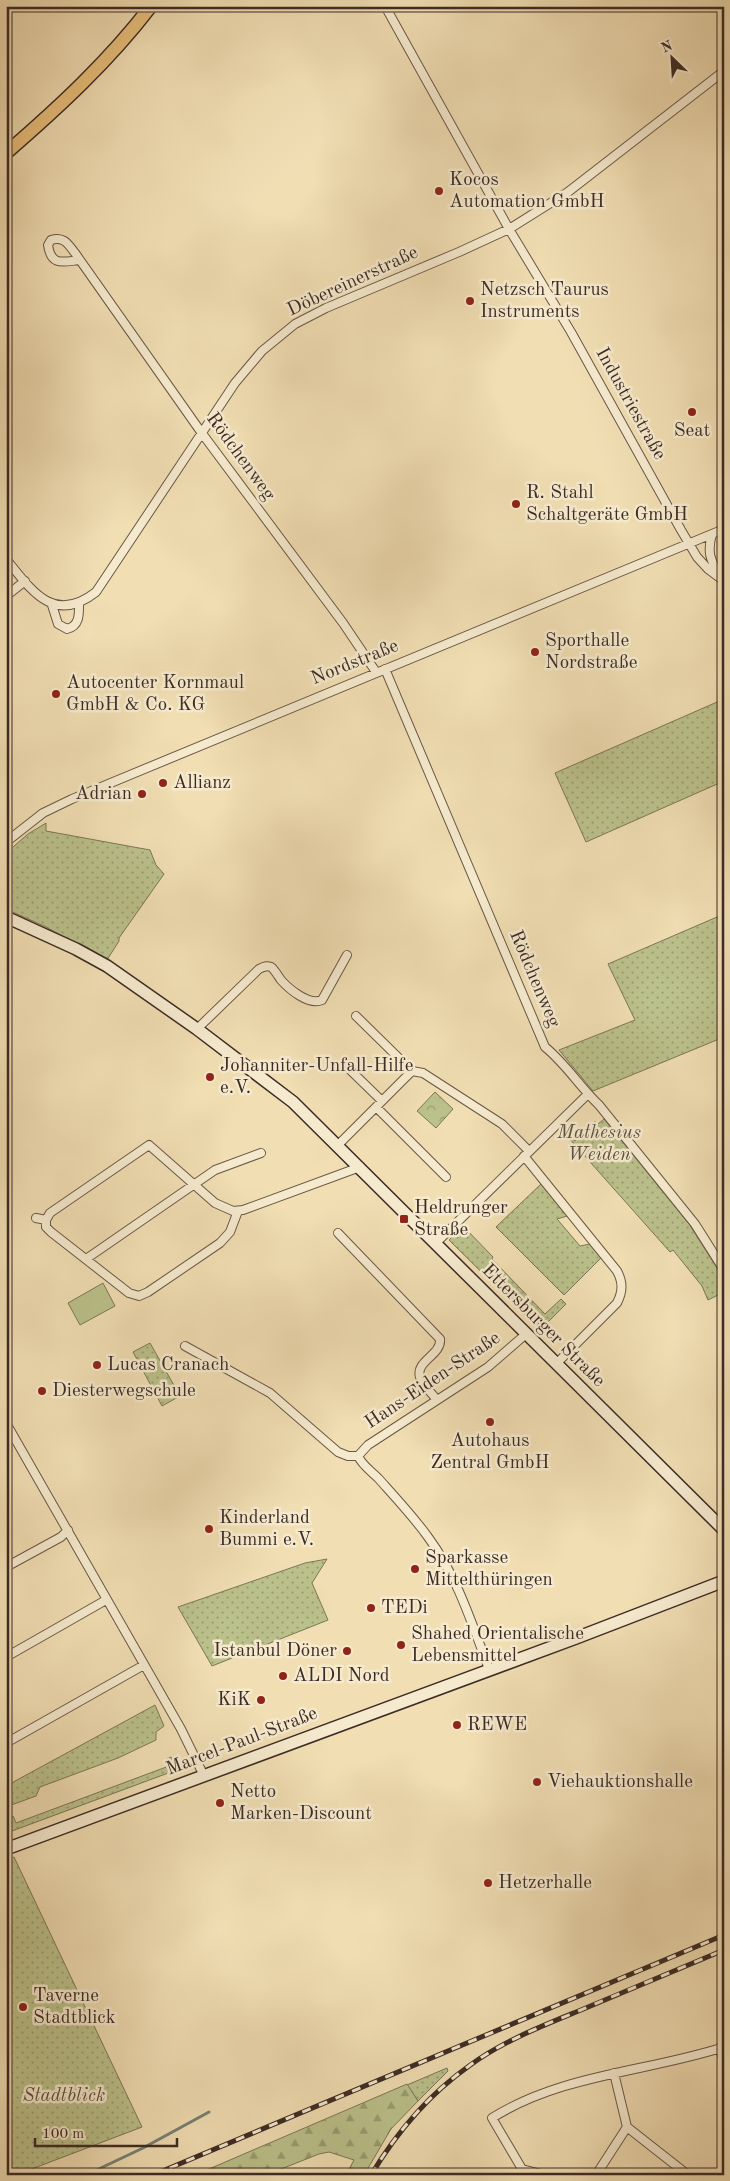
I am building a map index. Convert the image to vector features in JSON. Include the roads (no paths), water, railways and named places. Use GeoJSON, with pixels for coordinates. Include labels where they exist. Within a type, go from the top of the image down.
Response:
{"type":"FeatureCollection","features":[{"type":"Feature","properties":{"kind":"main road"},"geometry":{"type":"LineString","coordinates":[[6,153],[80,86],[124,39],[151,6]]}},
{"type":"Feature","properties":{"kind":"street","name":"Industriestraße"},"geometry":{"type":"LineString","coordinates":[[385,6],[509,229],[571,332],[697,557],[708,569],[722,579]]}},
{"type":"Feature","properties":{"kind":"street","name":"Döbereinerstraße"},"geometry":{"type":"LineString","coordinates":[[79,603],[96,592],[201,432],[235,383],[262,350],[295,324],[352,296],[459,252],[509,229],[568,192],[724,71]]}},
{"type":"Feature","properties":{"kind":"street","name":"Rödchenweg"},"geometry":{"type":"LineString","coordinates":[[79,260],[201,432],[343,623],[376,672]]}},
{"type":"Feature","properties":{"kind":"street","name":"Nordstraße"},"geometry":{"type":"LineString","coordinates":[[6,842],[43,813],[72,799],[724,529]]}},
{"type":"Feature","properties":{"kind":"street","name":"Industriestraße"},"geometry":{"type":"LineString","coordinates":[[712,534],[708,547],[710,560],[722,579]]}},
{"type":"Feature","properties":{"kind":"street"},"geometry":{"type":"LineString","coordinates":[[6,559],[41,598],[52,605],[65,607],[79,603],[78,621],[74,627],[67,629],[58,624],[52,605]]}},
{"type":"Feature","properties":{"kind":"street"},"geometry":{"type":"LineString","coordinates":[[6,596],[24,581]]}},
{"type":"Feature","properties":{"kind":"street","name":"Rödchenweg"},"geometry":{"type":"LineString","coordinates":[[385,669],[545,1047],[558,1058],[668,1188],[695,1224],[724,1270]]}},
{"type":"Feature","properties":{"kind":"street","name":"Ettersburger Straße"},"geometry":{"type":"LineString","coordinates":[[6,917],[76,948],[107,966],[197,1029],[293,1102],[724,1530]]}},
{"type":"Feature","properties":{"kind":"street"},"geometry":{"type":"LineString","coordinates":[[197,1029],[259,969],[265,966],[270,967],[287,986],[304,997],[314,1002],[322,1000],[347,955]]}},
{"type":"Feature","properties":{"kind":"street"},"geometry":{"type":"LineString","coordinates":[[356,1016],[412,1071],[423,1072],[502,1124],[617,1271],[622,1286],[621,1295],[617,1303],[556,1364]]}},
{"type":"Feature","properties":{"kind":"street"},"geometry":{"type":"LineString","coordinates":[[346,1065],[382,1101]]}},
{"type":"Feature","properties":{"kind":"street"},"geometry":{"type":"LineString","coordinates":[[338,1145],[412,1071]]}},
{"type":"Feature","properties":{"kind":"street"},"geometry":{"type":"LineString","coordinates":[[436,1243],[588,1094]]}},
{"type":"Feature","properties":{"kind":"street"},"geometry":{"type":"LineString","coordinates":[[376,1107],[446,1177]]}},
{"type":"Feature","properties":{"kind":"street"},"geometry":{"type":"LineString","coordinates":[[238,1211],[230,1232],[220,1243],[144,1295],[129,1293],[51,1232],[46,1226],[46,1220],[50,1213],[149,1145],[215,1203],[224,1208],[238,1211],[360,1167]]}},
{"type":"Feature","properties":{"kind":"street"},"geometry":{"type":"LineString","coordinates":[[86,1259],[215,1170],[261,1153]]}},
{"type":"Feature","properties":{"kind":"street"},"geometry":{"type":"LineString","coordinates":[[36,1218],[46,1220]]}},
{"type":"Feature","properties":{"kind":"street"},"geometry":{"type":"LineString","coordinates":[[338,1233],[440,1339],[439,1349],[419,1371],[423,1382],[437,1400]]}},
{"type":"Feature","properties":{"kind":"street","name":"Hans-Eiden-Straße"},"geometry":{"type":"LineString","coordinates":[[358,1456],[368,1445],[488,1367],[526,1334]]}},
{"type":"Feature","properties":{"kind":"street"},"geometry":{"type":"LineString","coordinates":[[184,1346],[270,1393],[338,1452],[348,1456],[358,1456],[361,1462],[378,1478],[419,1525],[439,1552],[452,1577],[489,1669]]}},
{"type":"Feature","properties":{"kind":"street"},"geometry":{"type":"LineString","coordinates":[[6,1423],[181,1729],[204,1776]]}},
{"type":"Feature","properties":{"kind":"street"},"geometry":{"type":"LineString","coordinates":[[6,1567],[61,1537],[68,1530]]}},
{"type":"Feature","properties":{"kind":"street","name":"Marcel-Paul-Straße"},"geometry":{"type":"LineString","coordinates":[[6,1849],[724,1581]]}},
{"type":"Feature","properties":{"kind":"street"},"geometry":{"type":"LineString","coordinates":[[6,1657],[106,1600]]}},
{"type":"Feature","properties":{"kind":"street"},"geometry":{"type":"LineString","coordinates":[[6,1743],[144,1665]]}},
{"type":"Feature","properties":{"kind":"street"},"geometry":{"type":"LineString","coordinates":[[545,2175],[520,2172],[492,2118],[533,2096],[569,2084],[722,2047],[724,2060]]}},
{"type":"Feature","properties":{"kind":"street"},"geometry":{"type":"LineString","coordinates":[[614,2073],[627,2126],[688,2175]]}},
{"type":"Feature","properties":{"kind":"street"},"geometry":{"type":"LineString","coordinates":[[596,2175],[627,2126]]}},
{"type":"Feature","properties":{"kind":"waterway"},"geometry":{"type":"LineString","coordinates":[[86,2175],[143,2148],[209,2112]]}},
{"type":"Feature","properties":{"kind":"railway"},"geometry":{"type":"LineString","coordinates":[[153,2175],[724,1935]]}},
{"type":"Feature","properties":{"kind":"railway"},"geometry":{"type":"LineString","coordinates":[[371,2175],[414,2115],[454,2077],[482,2057],[537,2028],[724,1950]]}},
{"type":"Feature","properties":{"kind":"place","name":"Kocos Automation GmbH"},"geometry":{"type":"Point","coordinates":[439,191]}},
{"type":"Feature","properties":{"kind":"place","name":"Netzsch Taurus Instruments"},"geometry":{"type":"Point","coordinates":[470,301]}},
{"type":"Feature","properties":{"kind":"place","name":"Seat"},"geometry":{"type":"Point","coordinates":[692,412]}},
{"type":"Feature","properties":{"kind":"place","name":"R. Stahl Schaltgeräte GmbH"},"geometry":{"type":"Point","coordinates":[516,504]}},
{"type":"Feature","properties":{"kind":"place","name":"Sporthalle Nordstraße"},"geometry":{"type":"Point","coordinates":[535,652]}},
{"type":"Feature","properties":{"kind":"place","name":"Autocenter Kornmaul GmbH & Co. KG"},"geometry":{"type":"Point","coordinates":[56,694]}},
{"type":"Feature","properties":{"kind":"place","name":"Allianz"},"geometry":{"type":"Point","coordinates":[163,783]}},
{"type":"Feature","properties":{"kind":"place","name":"Adrian"},"geometry":{"type":"Point","coordinates":[142,794]}},
{"type":"Feature","properties":{"kind":"place","name":"Johanniter-Unfall-Hilfe e.V."},"geometry":{"type":"Point","coordinates":[210,1077]}},
{"type":"Feature","properties":{"kind":"place","name":"Heldrunger Straße"},"geometry":{"type":"Point","coordinates":[404,1219]}},
{"type":"Feature","properties":{"kind":"place","name":"Lucas Cranach"},"geometry":{"type":"Point","coordinates":[97,1365]}},
{"type":"Feature","properties":{"kind":"place","name":"Diesterwegschule"},"geometry":{"type":"Point","coordinates":[42,1391]}},
{"type":"Feature","properties":{"kind":"place","name":"Autohaus Zentral GmbH"},"geometry":{"type":"Point","coordinates":[490,1422]}},
{"type":"Feature","properties":{"kind":"place","name":"Kinderland Bummi e.V."},"geometry":{"type":"Point","coordinates":[209,1529]}},
{"type":"Feature","properties":{"kind":"place","name":"Sparkasse Mittelthüringen"},"geometry":{"type":"Point","coordinates":[415,1569]}},
{"type":"Feature","properties":{"kind":"place","name":"TEDi"},"geometry":{"type":"Point","coordinates":[371,1608]}},
{"type":"Feature","properties":{"kind":"place","name":"Shahed Orientalische Lebensmittel"},"geometry":{"type":"Point","coordinates":[401,1645]}},
{"type":"Feature","properties":{"kind":"place","name":"Istanbul Döner"},"geometry":{"type":"Point","coordinates":[347,1651]}},
{"type":"Feature","properties":{"kind":"place","name":"ALDI Nord"},"geometry":{"type":"Point","coordinates":[283,1676]}},
{"type":"Feature","properties":{"kind":"place","name":"KiK"},"geometry":{"type":"Point","coordinates":[261,1700]}},
{"type":"Feature","properties":{"kind":"place","name":"REWE"},"geometry":{"type":"Point","coordinates":[457,1725]}},
{"type":"Feature","properties":{"kind":"place","name":"Viehauktionshalle"},"geometry":{"type":"Point","coordinates":[537,1782]}},
{"type":"Feature","properties":{"kind":"place","name":"Netto Marken-Discount"},"geometry":{"type":"Point","coordinates":[220,1803]}},
{"type":"Feature","properties":{"kind":"place","name":"Hetzerhalle"},"geometry":{"type":"Point","coordinates":[488,1883]}},
{"type":"Feature","properties":{"kind":"place","name":"Taverne Stadtblick"},"geometry":{"type":"Point","coordinates":[23,2007]}},
{"type":"Feature","properties":{"kind":"park label","name":"Mathesius Weiden"},"geometry":{"type":"Point","coordinates":[599,1144]}},
{"type":"Feature","properties":{"kind":"park label","name":"Stadtblick"},"geometry":{"type":"Point","coordinates":[64,2096]}}]}
